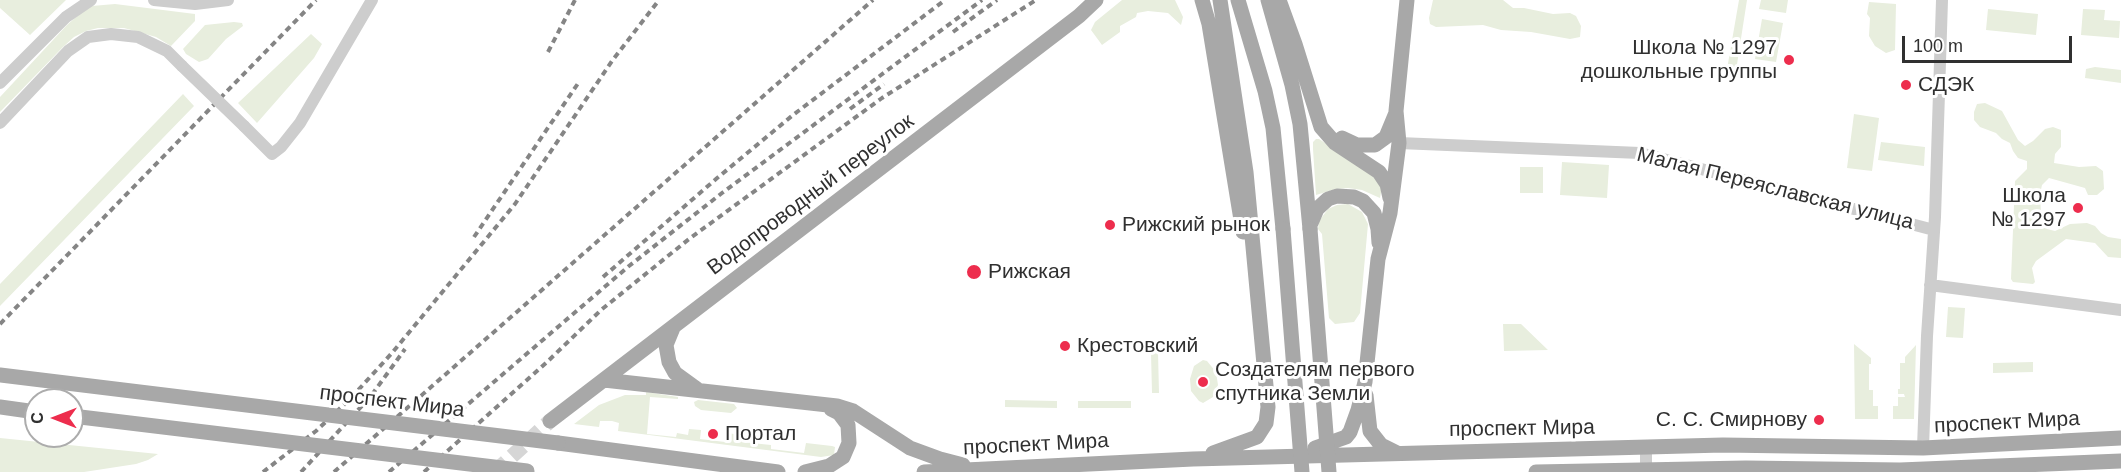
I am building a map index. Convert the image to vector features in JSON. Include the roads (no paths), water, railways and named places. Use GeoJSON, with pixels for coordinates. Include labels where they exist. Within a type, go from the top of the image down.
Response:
{"type":"FeatureCollection","features":[{"type":"Feature","properties":{"kind":"main road","name":"Водопроводный переулок"},"geometry":{"type":"LineString","coordinates":[[550,421],[961,107],[1096,0]]}},
{"type":"Feature","properties":{"kind":"main road"},"geometry":{"type":"LineString","coordinates":[[1202,0],[1207,14],[1241,221],[1257,282]]}},
{"type":"Feature","properties":{"kind":"main road"},"geometry":{"type":"LineString","coordinates":[[1193,459],[1257,437],[1266,423],[1268,397],[1242,136],[1220,0]]}},
{"type":"Feature","properties":{"kind":"main road"},"geometry":{"type":"LineString","coordinates":[[1238,0],[1253,45],[1277,155],[1302,472]]}},
{"type":"Feature","properties":{"kind":"main road"},"geometry":{"type":"LineString","coordinates":[[1268,0],[1290,75],[1300,124],[1329,472]]}},
{"type":"Feature","properties":{"kind":"main road"},"geometry":{"type":"LineString","coordinates":[[1279,0],[1321,127],[1335,143],[1379,172],[1387,184],[1390,207]]}},
{"type":"Feature","properties":{"kind":"main road"},"geometry":{"type":"LineString","coordinates":[[1290,456],[1346,437],[1354,422],[1365,382],[1378,259],[1390,207],[1399,143],[1396,111],[1407,0]]}},
{"type":"Feature","properties":{"kind":"main road"},"geometry":{"type":"LineString","coordinates":[[1308,86],[1326,123],[1339,136],[1357,146],[1371,147],[1381,142],[1390,128],[1396,111]]}},
{"type":"Feature","properties":{"kind":"main road"},"geometry":{"type":"LineString","coordinates":[[1310,229],[1314,214],[1328,199],[1345,196],[1363,201],[1370,206],[1377,220],[1378,259]]}},
{"type":"Feature","properties":{"kind":"main road"},"geometry":{"type":"LineString","coordinates":[[675,324],[666,345],[669,362],[675,373],[699,390]]}},
{"type":"Feature","properties":{"kind":"main road","name":"проспект Мира"},"geometry":{"type":"LineString","coordinates":[[0,375],[778,472]]}},
{"type":"Feature","properties":{"kind":"main road"},"geometry":{"type":"LineString","coordinates":[[604,380],[846,408],[910,448],[961,465],[995,467]]}},
{"type":"Feature","properties":{"kind":"main road"},"geometry":{"type":"LineString","coordinates":[[1365,382],[1370,431],[1381,445],[1396,453]]}},
{"type":"Feature","properties":{"kind":"main road"},"geometry":{"type":"LineString","coordinates":[[804,472],[837,463],[843,457],[850,438],[848,425],[839,413],[808,402]]}},
{"type":"Feature","properties":{"kind":"main road"},"geometry":{"type":"LineString","coordinates":[[0,407],[24,410]]}},
{"type":"Feature","properties":{"kind":"main road"},"geometry":{"type":"LineString","coordinates":[[84,417],[532,472]]}},
{"type":"Feature","properties":{"kind":"main road","name":"проспект Мира"},"geometry":{"type":"LineString","coordinates":[[924,472],[995,467],[1290,456],[1766,445],[1923,448],[2121,438]]}},
{"type":"Feature","properties":{"kind":"main road","name":"проспект Мира"},"geometry":{"type":"LineString","coordinates":[[1536,472],[1900,470],[2121,461]]}},
{"type":"Feature","properties":{"kind":"street"},"geometry":{"type":"LineString","coordinates":[[0,83],[66,17],[90,0]]}},
{"type":"Feature","properties":{"kind":"street"},"geometry":{"type":"LineString","coordinates":[[154,0],[195,4],[228,0]]}},
{"type":"Feature","properties":{"kind":"street"},"geometry":{"type":"LineString","coordinates":[[0,123],[68,51],[88,37],[111,34],[138,37],[167,51],[272,154],[281,147],[300,123],[372,0]]}},
{"type":"Feature","properties":{"kind":"street"},"geometry":{"type":"LineString","coordinates":[[1923,448],[1942,0]]}},
{"type":"Feature","properties":{"kind":"street","name":"Малая Переяславская улица"},"geometry":{"type":"LineString","coordinates":[[1399,143],[1640,153],[1934,230]]}},
{"type":"Feature","properties":{"kind":"street"},"geometry":{"type":"LineString","coordinates":[[1930,285],[2121,310]]}},
{"type":"Feature","properties":{"kind":"street"},"geometry":{"type":"LineString","coordinates":[[1646,447],[1646,470]]}},
{"type":"Feature","properties":{"kind":"tunnel"},"geometry":{"type":"LineString","coordinates":[[495,472],[550,421]]}},
{"type":"Feature","properties":{"kind":"railway"},"geometry":{"type":"LineString","coordinates":[[0,324],[316,0]]}},
{"type":"Feature","properties":{"kind":"railway"},"geometry":{"type":"LineString","coordinates":[[548,52],[575,0]]}},
{"type":"Feature","properties":{"kind":"railway"},"geometry":{"type":"LineString","coordinates":[[263,472],[316,431],[351,398],[392,353],[515,204],[612,61],[659,0]]}},
{"type":"Feature","properties":{"kind":"railway"},"geometry":{"type":"LineString","coordinates":[[334,472],[873,0]]}},
{"type":"Feature","properties":{"kind":"railway"},"geometry":{"type":"LineString","coordinates":[[603,277],[793,115],[945,0]]}},
{"type":"Feature","properties":{"kind":"railway"},"geometry":{"type":"LineString","coordinates":[[389,472],[629,266],[722,193],[982,0]]}},
{"type":"Feature","properties":{"kind":"railway"},"geometry":{"type":"LineString","coordinates":[[953,32],[997,0]]}},
{"type":"Feature","properties":{"kind":"railway"},"geometry":{"type":"LineString","coordinates":[[424,472],[546,363],[601,310],[689,239],[882,98],[1036,0]]}},
{"type":"Feature","properties":{"kind":"railway"},"geometry":{"type":"LineString","coordinates":[[474,237],[579,82]]}},
{"type":"Feature","properties":{"kind":"railway"},"geometry":{"type":"LineString","coordinates":[[850,109],[884,84]]}},
{"type":"Feature","properties":{"kind":"railway"},"geometry":{"type":"LineString","coordinates":[[301,472],[371,396],[405,349]]}},
{"type":"Feature","properties":{"kind":"place","name":"Школа № 1297 дошкольные группы"},"geometry":{"type":"Point","coordinates":[1789,60]}},
{"type":"Feature","properties":{"kind":"place","name":"СДЭК"},"geometry":{"type":"Point","coordinates":[1906,85]}},
{"type":"Feature","properties":{"kind":"place","name":"Школа № 1297"},"geometry":{"type":"Point","coordinates":[2078,208]}},
{"type":"Feature","properties":{"kind":"place","name":"Рижский рынок"},"geometry":{"type":"Point","coordinates":[1110,225]}},
{"type":"Feature","properties":{"kind":"place","name":"Рижская"},"geometry":{"type":"Point","coordinates":[974,272]}},
{"type":"Feature","properties":{"kind":"place","name":"Крестовский"},"geometry":{"type":"Point","coordinates":[1065,346]}},
{"type":"Feature","properties":{"kind":"place","name":"Создателям первого спутника Земли"},"geometry":{"type":"Point","coordinates":[1203,382]}},
{"type":"Feature","properties":{"kind":"place","name":"С. С. Смирнову"},"geometry":{"type":"Point","coordinates":[1819,420]}},
{"type":"Feature","properties":{"kind":"place","name":"Портал"},"geometry":{"type":"Point","coordinates":[713,434]}}]}
